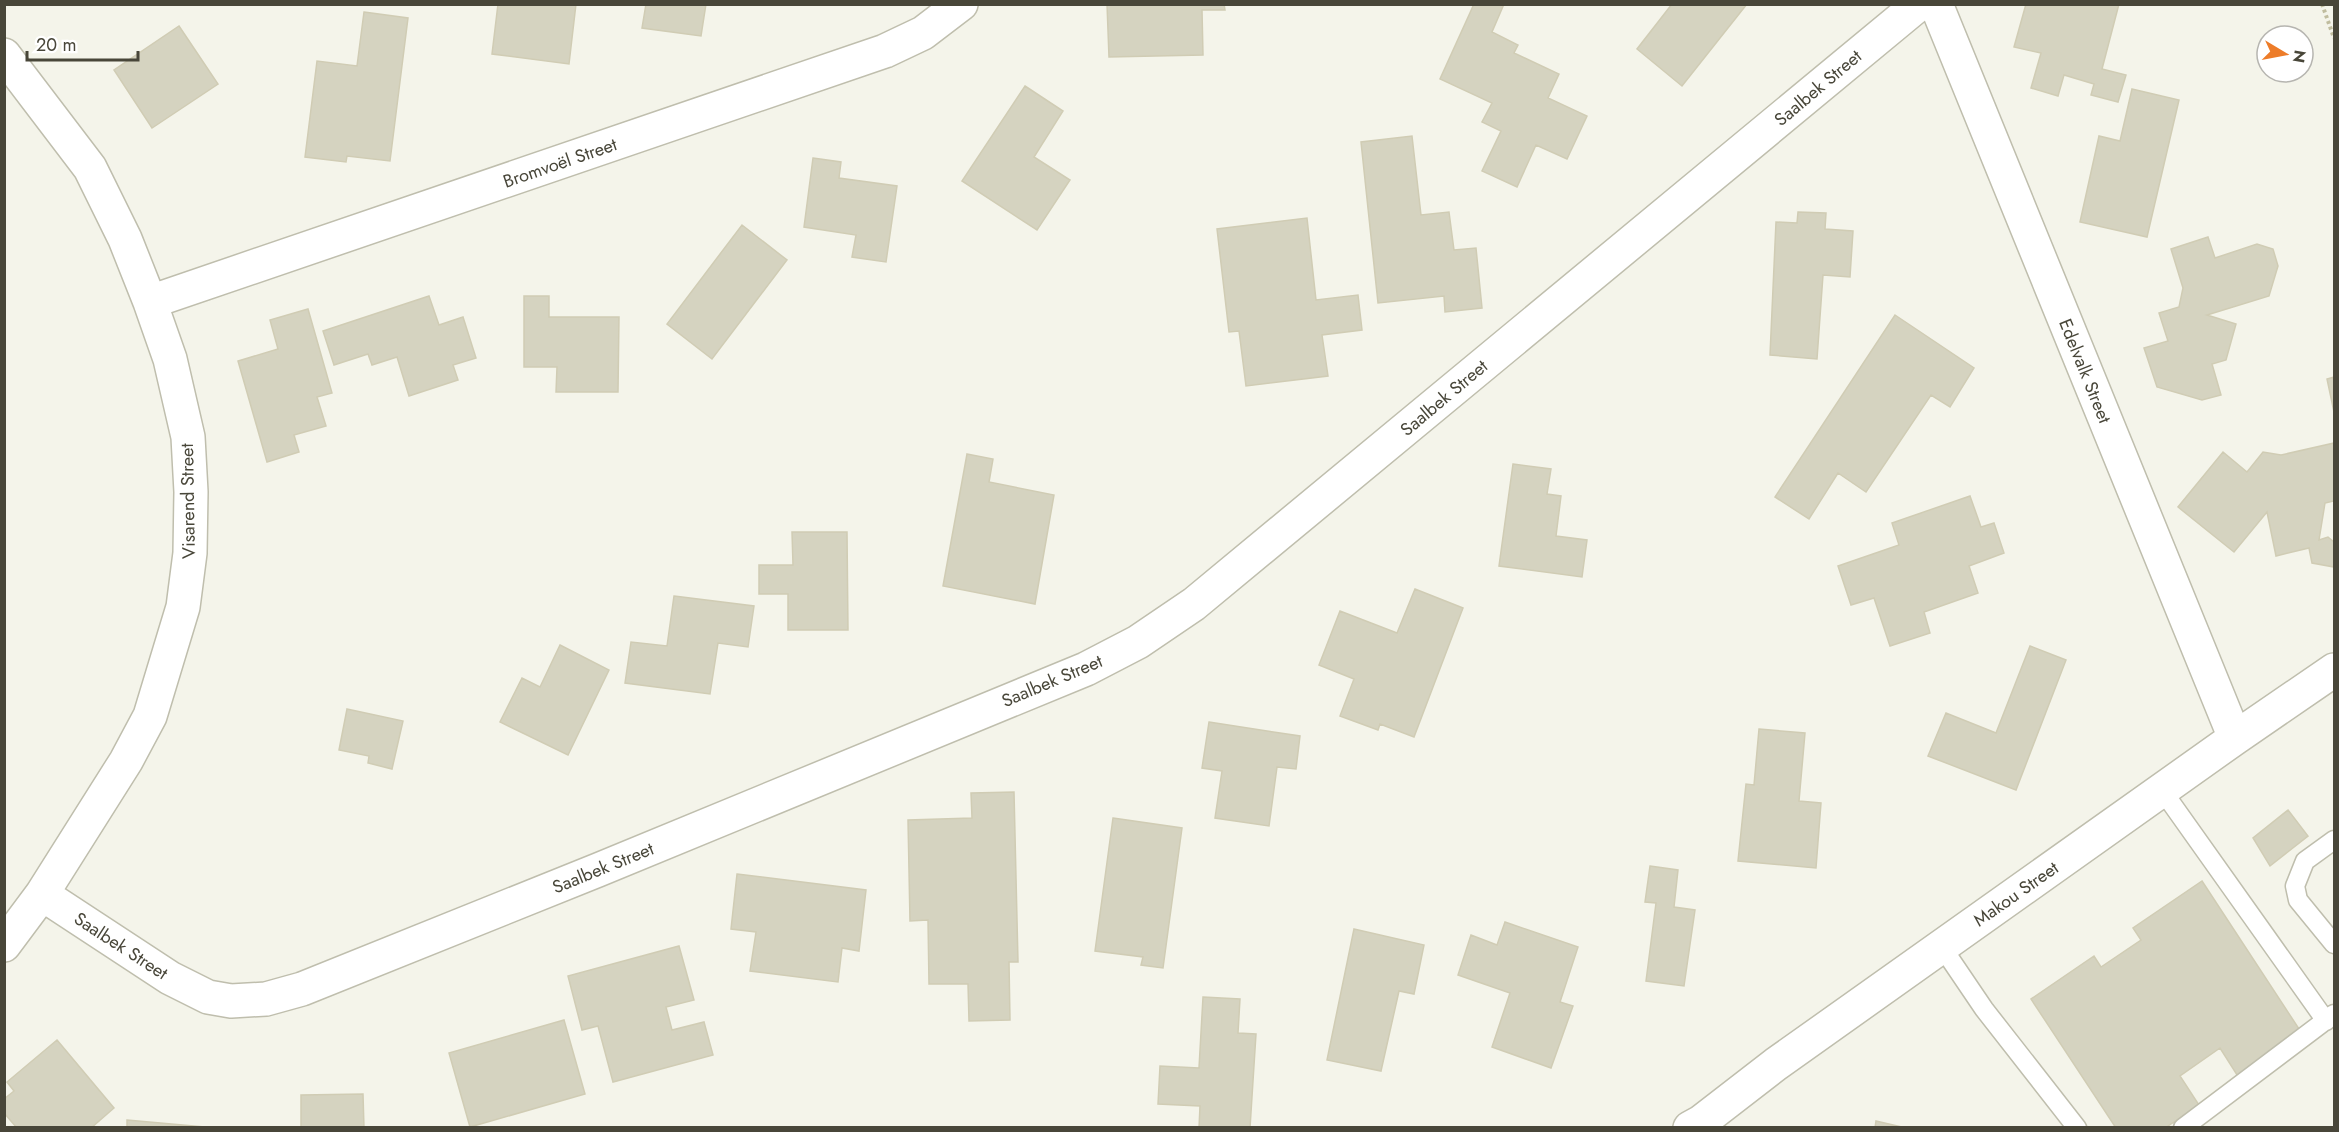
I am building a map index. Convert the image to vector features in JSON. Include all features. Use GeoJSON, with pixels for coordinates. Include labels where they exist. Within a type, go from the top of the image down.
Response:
{"type":"FeatureCollection","features":[{"type":"Feature","properties":{"kind":"street","name":"Bromvoël Street"},"geometry":{"type":"LineString","coordinates":[[150,302],[885,51],[923,33],[961,4]]}},
{"type":"Feature","properties":{"kind":"street","name":"Saalbek Street"},"geometry":{"type":"LineString","coordinates":[[42,894],[170,978],[208,997],[231,1001],[266,999],[302,989],[521,901],[1086,669],[1138,642],[1194,604],[1918,4]]}},
{"type":"Feature","properties":{"kind":"street","name":"Edelvalk Street"},"geometry":{"type":"LineString","coordinates":[[1936,4],[2235,738]]}},
{"type":"Feature","properties":{"kind":"street","name":"Visarend Street"},"geometry":{"type":"LineString","coordinates":[[4,55],[90,168],[125,239],[170,359],[188,437],[191,492],[190,553],[183,607],[150,716],[126,761],[42,894],[4,945]]}},
{"type":"Feature","properties":{"kind":"street","name":"Makou Street"},"geometry":{"type":"LineString","coordinates":[[1699,1126],[1776,1064],[2334,670]]}},
{"type":"Feature","properties":{"kind":"lane"},"geometry":{"type":"LineString","coordinates":[[2162,790],[2330,1018],[2183,1128]]}},
{"type":"Feature","properties":{"kind":"lane"},"geometry":{"type":"LineString","coordinates":[[2334,840],[2305,861],[2295,886],[2298,900],[2334,944]]}},
{"type":"Feature","properties":{"kind":"lane"},"geometry":{"type":"LineString","coordinates":[[1942,947],[1984,1009],[2077,1128]]}},
{"type":"Feature","properties":{"kind":"path"},"geometry":{"type":"LineString","coordinates":[[2322,4],[2334,38]]}},
{"type":"Feature","properties":{"kind":"building"},"geometry":{"type":"Polygon","coordinates":[[[498,4],[576,4],[569,64],[492,54],[498,4]]]}},
{"type":"Feature","properties":{"kind":"building"},"geometry":{"type":"Polygon","coordinates":[[[646,4],[706,4],[701,36],[642,28],[646,4]]]}},
{"type":"Feature","properties":{"kind":"building"},"geometry":{"type":"Polygon","coordinates":[[[1107,4],[1224,4],[1225,10],[1202,10],[1203,55],[1109,57],[1107,4]]]}},
{"type":"Feature","properties":{"kind":"building"},"geometry":{"type":"Polygon","coordinates":[[[1474,4],[1504,4],[1492,32],[1518,45],[1514,53],[1559,74],[1548,98],[1587,116],[1567,159],[1536,145],[1517,187],[1482,171],[1501,131],[1482,122],[1492,103],[1440,79],[1474,4]]]}},
{"type":"Feature","properties":{"kind":"building"},"geometry":{"type":"Polygon","coordinates":[[[1672,4],[1747,4],[1682,86],[1637,49],[1672,4]]]}},
{"type":"Feature","properties":{"kind":"building"},"geometry":{"type":"Polygon","coordinates":[[[2026,4],[2119,4],[2102,69],[2126,75],[2118,102],[2091,95],[2094,84],[2064,75],[2058,96],[2031,88],[2041,53],[2014,47],[2026,4]]]}},
{"type":"Feature","properties":{"kind":"building"},"geometry":{"type":"Polygon","coordinates":[[[364,12],[408,18],[390,161],[347,156],[346,162],[305,157],[317,61],[357,66],[364,12]]]}},
{"type":"Feature","properties":{"kind":"building"},"geometry":{"type":"Polygon","coordinates":[[[179,26],[218,84],[152,128],[114,70],[179,26]]]}},
{"type":"Feature","properties":{"kind":"building"},"geometry":{"type":"Polygon","coordinates":[[[1025,86],[1063,111],[1034,157],[1070,180],[1037,230],[962,181],[1025,86]]]}},
{"type":"Feature","properties":{"kind":"building"},"geometry":{"type":"Polygon","coordinates":[[[2132,89],[2179,100],[2147,237],[2080,222],[2099,136],[2120,141],[2132,89]]]}},
{"type":"Feature","properties":{"kind":"building"},"geometry":{"type":"Polygon","coordinates":[[[1412,136],[1421,215],[1449,212],[1454,250],[1476,248],[1482,308],[1445,312],[1444,296],[1378,303],[1361,142],[1412,136]]]}},
{"type":"Feature","properties":{"kind":"building"},"geometry":{"type":"Polygon","coordinates":[[[813,158],[841,162],[839,178],[897,186],[886,262],[852,257],[856,235],[804,227],[813,158]]]}},
{"type":"Feature","properties":{"kind":"building"},"geometry":{"type":"Polygon","coordinates":[[[1798,212],[1826,213],[1825,229],[1853,231],[1850,277],[1823,275],[1817,359],[1770,355],[1776,222],[1797,223],[1798,212]]]}},
{"type":"Feature","properties":{"kind":"building"},"geometry":{"type":"Polygon","coordinates":[[[1307,218],[1316,300],[1358,295],[1362,330],[1322,335],[1328,376],[1246,386],[1239,331],[1229,332],[1217,229],[1307,218]]]}},
{"type":"Feature","properties":{"kind":"building"},"geometry":{"type":"Polygon","coordinates":[[[742,225],[787,260],[712,359],[667,324],[742,225]]]}},
{"type":"Feature","properties":{"kind":"building"},"geometry":{"type":"Polygon","coordinates":[[[2208,237],[2215,258],[2257,244],[2273,249],[2278,266],[2269,296],[2207,315],[2236,324],[2226,360],[2212,364],[2221,395],[2202,400],[2157,387],[2144,348],[2168,341],[2159,313],[2179,307],[2183,288],[2171,249],[2208,237]]]}},
{"type":"Feature","properties":{"kind":"building"},"geometry":{"type":"Polygon","coordinates":[[[429,296],[439,325],[463,317],[476,358],[453,365],[458,380],[409,396],[397,357],[372,365],[368,354],[334,365],[323,331],[429,296]]]}},
{"type":"Feature","properties":{"kind":"building"},"geometry":{"type":"Polygon","coordinates":[[[524,296],[549,296],[549,317],[619,317],[618,392],[556,392],[557,367],[524,367],[524,296]]]}},
{"type":"Feature","properties":{"kind":"building"},"geometry":{"type":"Polygon","coordinates":[[[308,309],[332,393],[317,397],[326,426],[294,435],[299,452],[267,462],[238,361],[278,349],[270,320],[308,309]]]}},
{"type":"Feature","properties":{"kind":"building"},"geometry":{"type":"Polygon","coordinates":[[[1895,315],[1974,368],[1950,407],[1931,395],[1866,492],[1838,473],[1809,519],[1775,497],[1895,315]]]}},
{"type":"Feature","properties":{"kind":"building"},"geometry":{"type":"Polygon","coordinates":[[[2334,377],[2334,412],[2327,379],[2334,377]]]}},
{"type":"Feature","properties":{"kind":"building"},"geometry":{"type":"Polygon","coordinates":[[[2334,443],[2334,501],[2325,503],[2319,540],[2328,537],[2334,542],[2334,567],[2312,563],[2309,548],[2276,556],[2267,512],[2234,552],[2178,507],[2223,452],[2247,472],[2263,452],[2281,455],[2334,443]]]}},
{"type":"Feature","properties":{"kind":"building"},"geometry":{"type":"Polygon","coordinates":[[[967,454],[993,459],[989,482],[1054,495],[1035,604],[943,586],[967,454]]]}},
{"type":"Feature","properties":{"kind":"building"},"geometry":{"type":"Polygon","coordinates":[[[1513,464],[1551,469],[1547,494],[1561,496],[1556,536],[1587,540],[1582,577],[1499,566],[1513,464]]]}},
{"type":"Feature","properties":{"kind":"building"},"geometry":{"type":"Polygon","coordinates":[[[1970,496],[1981,527],[1994,523],[2004,553],[1969,566],[1978,593],[1924,612],[1930,633],[1890,646],[1874,598],[1851,605],[1838,566],[1899,545],[1892,523],[1970,496]]]}},
{"type":"Feature","properties":{"kind":"building"},"geometry":{"type":"Polygon","coordinates":[[[792,532],[847,532],[848,630],[788,630],[788,594],[759,594],[759,565],[793,565],[792,532]]]}},
{"type":"Feature","properties":{"kind":"building"},"geometry":{"type":"Polygon","coordinates":[[[1415,589],[1463,608],[1414,737],[1380,724],[1378,730],[1340,716],[1354,679],[1319,665],[1340,611],[1397,633],[1415,589]]]}},
{"type":"Feature","properties":{"kind":"building"},"geometry":{"type":"Polygon","coordinates":[[[674,596],[754,606],[748,647],[718,643],[710,694],[625,683],[631,642],[667,646],[674,596]]]}},
{"type":"Feature","properties":{"kind":"building"},"geometry":{"type":"Polygon","coordinates":[[[560,645],[609,670],[568,755],[500,722],[522,678],[540,687],[560,645]]]}},
{"type":"Feature","properties":{"kind":"building"},"geometry":{"type":"Polygon","coordinates":[[[2030,646],[2066,660],[2016,790],[1928,756],[1946,713],[1996,733],[2030,646]]]}},
{"type":"Feature","properties":{"kind":"building"},"geometry":{"type":"Polygon","coordinates":[[[347,709],[403,721],[392,769],[368,763],[369,756],[339,750],[347,709]]]}},
{"type":"Feature","properties":{"kind":"building"},"geometry":{"type":"Polygon","coordinates":[[[1209,722],[1300,736],[1296,769],[1277,767],[1269,826],[1215,818],[1222,771],[1202,768],[1209,722]]]}},
{"type":"Feature","properties":{"kind":"building"},"geometry":{"type":"Polygon","coordinates":[[[1759,729],[1805,733],[1799,801],[1821,803],[1816,868],[1738,861],[1746,784],[1754,785],[1759,729]]]}},
{"type":"Feature","properties":{"kind":"building"},"geometry":{"type":"Polygon","coordinates":[[[1014,792],[1018,962],[1009,962],[1010,1020],[969,1021],[968,984],[929,984],[928,920],[910,921],[908,820],[972,818],[971,793],[1014,792]]]}},
{"type":"Feature","properties":{"kind":"building"},"geometry":{"type":"Polygon","coordinates":[[[2288,810],[2308,836],[2270,866],[2253,838],[2288,810]]]}},
{"type":"Feature","properties":{"kind":"building"},"geometry":{"type":"Polygon","coordinates":[[[1113,818],[1182,828],[1163,968],[1141,965],[1143,957],[1095,951],[1113,818]]]}},
{"type":"Feature","properties":{"kind":"building"},"geometry":{"type":"Polygon","coordinates":[[[1650,866],[1678,870],[1674,907],[1695,910],[1684,986],[1646,981],[1656,903],[1645,902],[1650,866]]]}},
{"type":"Feature","properties":{"kind":"building"},"geometry":{"type":"Polygon","coordinates":[[[737,874],[866,890],[859,951],[842,948],[838,982],[750,971],[756,932],[731,929],[737,874]]]}},
{"type":"Feature","properties":{"kind":"building"},"geometry":{"type":"Polygon","coordinates":[[[2202,881],[2303,1035],[2239,1078],[2220,1048],[2180,1076],[2199,1105],[2165,1128],[2116,1128],[2031,999],[2094,956],[2101,967],[2141,940],[2133,928],[2202,881]]]}},
{"type":"Feature","properties":{"kind":"building"},"geometry":{"type":"Polygon","coordinates":[[[1505,922],[1578,947],[1560,1002],[1573,1006],[1551,1068],[1492,1047],[1510,993],[1458,975],[1471,935],[1497,945],[1505,922]]]}},
{"type":"Feature","properties":{"kind":"building"},"geometry":{"type":"Polygon","coordinates":[[[1354,929],[1424,945],[1414,994],[1399,991],[1381,1071],[1327,1060],[1354,929]]]}},
{"type":"Feature","properties":{"kind":"building"},"geometry":{"type":"Polygon","coordinates":[[[679,946],[694,1000],[666,1007],[672,1030],[704,1022],[713,1055],[613,1082],[598,1026],[582,1030],[568,976],[679,946]]]}},
{"type":"Feature","properties":{"kind":"building"},"geometry":{"type":"Polygon","coordinates":[[[1203,997],[1240,999],[1238,1033],[1256,1034],[1250,1128],[1199,1128],[1200,1106],[1158,1104],[1160,1066],[1199,1068],[1203,997]]]}},
{"type":"Feature","properties":{"kind":"building"},"geometry":{"type":"Polygon","coordinates":[[[564,1020],[585,1094],[470,1127],[449,1053],[564,1020]]]}},
{"type":"Feature","properties":{"kind":"building"},"geometry":{"type":"Polygon","coordinates":[[[57,1040],[114,1108],[91,1128],[17,1128],[4,1113],[4,1099],[14,1091],[7,1082],[57,1040]]]}},
{"type":"Feature","properties":{"kind":"building"},"geometry":{"type":"Polygon","coordinates":[[[363,1094],[364,1128],[301,1128],[301,1095],[363,1094]]]}},
{"type":"Feature","properties":{"kind":"building"},"geometry":{"type":"Polygon","coordinates":[[[127,1120],[216,1128],[127,1128],[127,1120]]]}},
{"type":"Feature","properties":{"kind":"building"},"geometry":{"type":"Polygon","coordinates":[[[1876,1121],[1906,1128],[1875,1128],[1876,1121]]]}}]}
